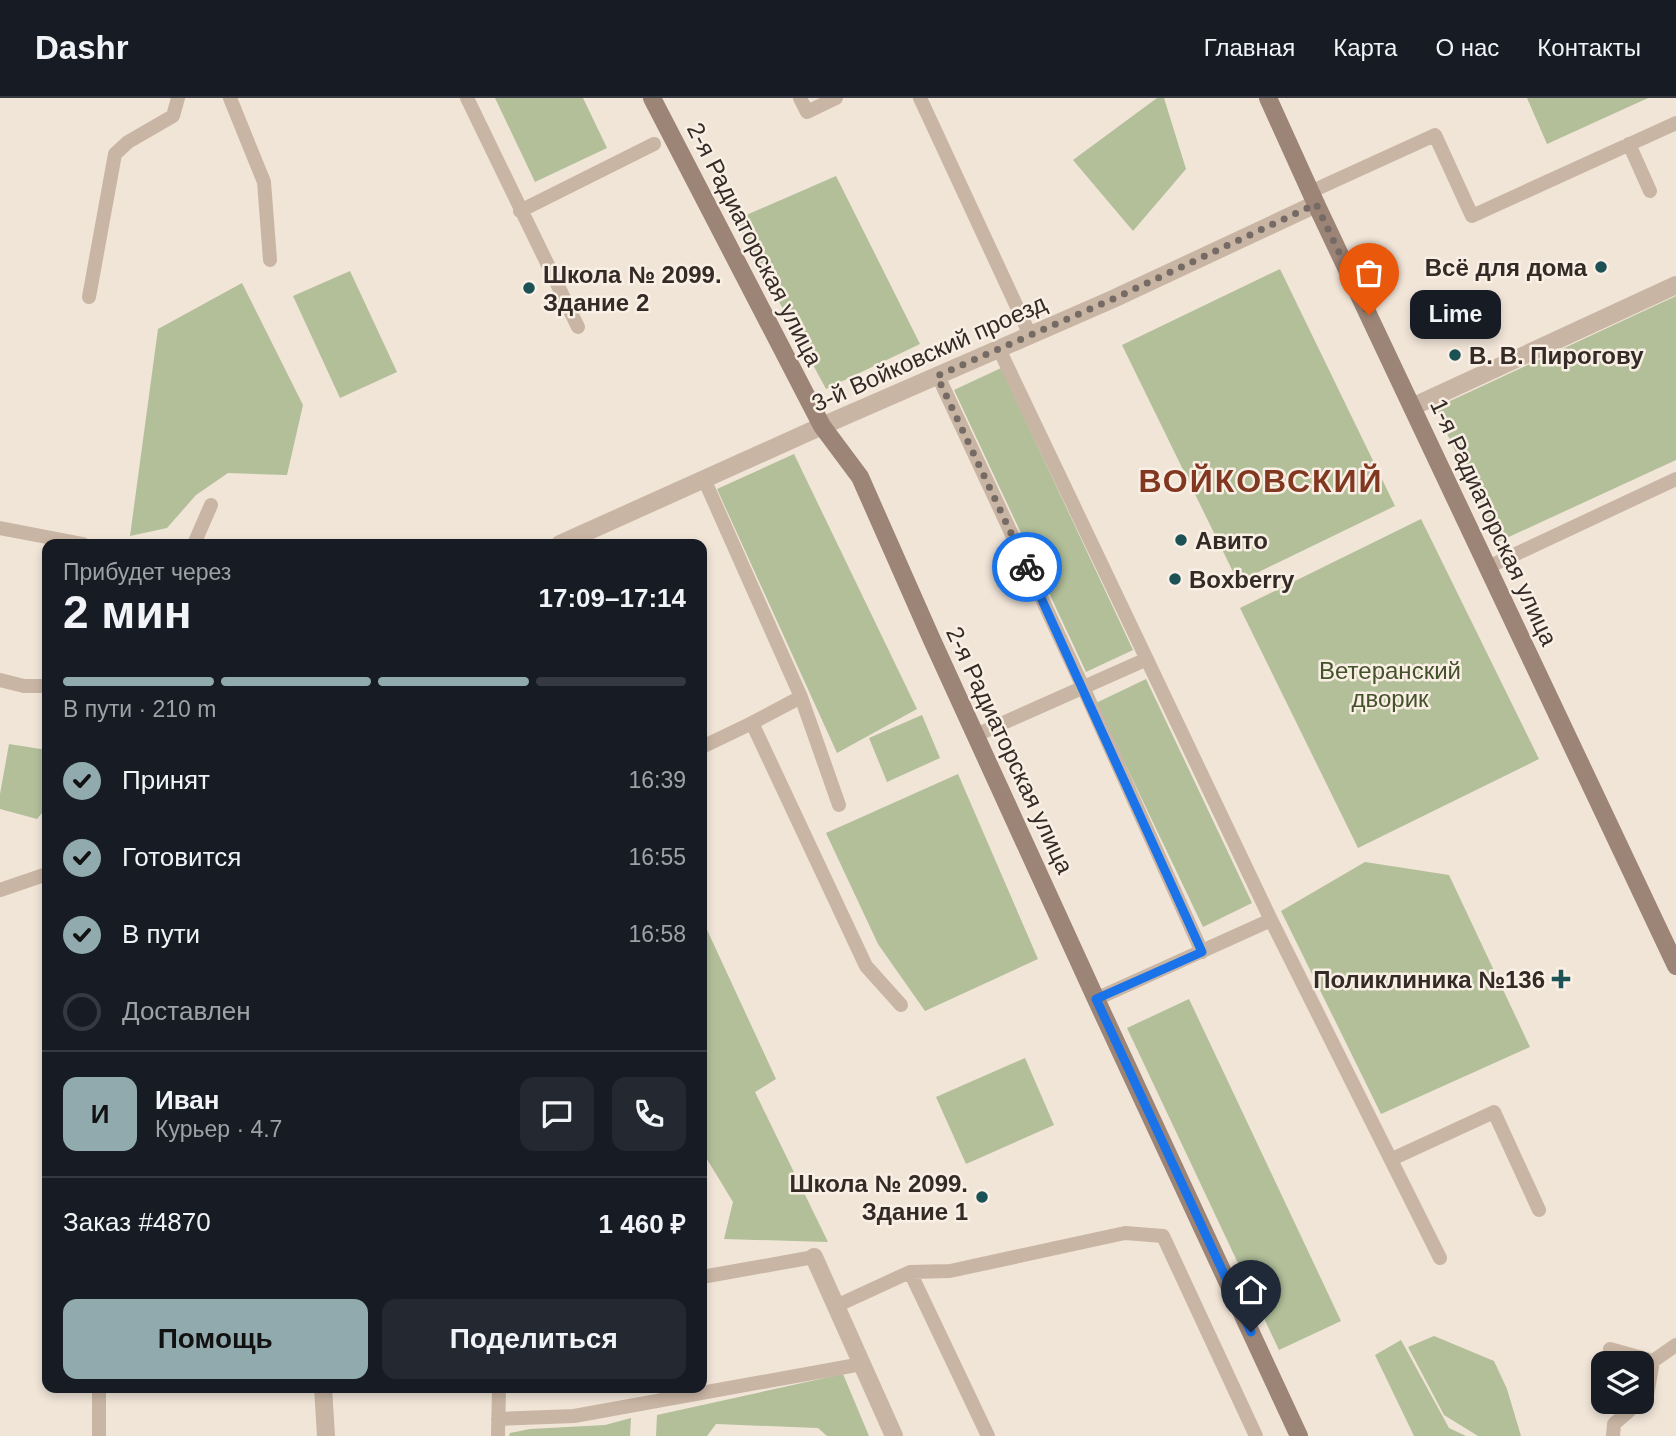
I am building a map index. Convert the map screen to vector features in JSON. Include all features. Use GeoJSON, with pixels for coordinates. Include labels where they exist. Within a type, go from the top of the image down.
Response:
{"type":"FeatureCollection","features":[{"type":"Feature","properties":{"kind":"street","name":"2-я Радиаторская улица"},"geometry":{"type":"LineString","coordinates":[[652,98],[822,426],[860,477],[1096,999],[1299,1436]]}},
{"type":"Feature","properties":{"kind":"street","name":"1-я Радиаторская улица"},"geometry":{"type":"LineString","coordinates":[[1268,98],[1676,966]]}},
{"type":"Feature","properties":{"kind":"street","name":"3-й Войковский проезд"},"geometry":{"type":"LineString","coordinates":[[572,539],[1030,335],[1313,198]]}},
{"type":"Feature","properties":{"kind":"street"},"geometry":{"type":"LineString","coordinates":[[1412,407],[1676,285]]}},
{"type":"Feature","properties":{"kind":"street"},"geometry":{"type":"LineString","coordinates":[[814,1257],[894,1436]]}},
{"type":"Feature","properties":{"kind":"street"},"geometry":{"type":"LineString","coordinates":[[323,1393],[326,1436]]}},
{"type":"Feature","properties":{"kind":"lane"},"geometry":{"type":"LineString","coordinates":[[89,297],[115,154],[128,142],[173,116],[178,98]]}},
{"type":"Feature","properties":{"kind":"lane"},"geometry":{"type":"LineString","coordinates":[[230,98],[264,182],[270,260]]}},
{"type":"Feature","properties":{"kind":"lane"},"geometry":{"type":"LineString","coordinates":[[467,98],[578,327]]}},
{"type":"Feature","properties":{"kind":"lane"},"geometry":{"type":"LineString","coordinates":[[800,98],[807,112],[836,98]]}},
{"type":"Feature","properties":{"kind":"lane"},"geometry":{"type":"LineString","coordinates":[[920,98],[1030,335]]}},
{"type":"Feature","properties":{"kind":"lane"},"geometry":{"type":"LineString","coordinates":[[1313,198],[1435,135],[1472,216],[1676,123]]}},
{"type":"Feature","properties":{"kind":"lane"},"geometry":{"type":"LineString","coordinates":[[520,211],[654,144]]}},
{"type":"Feature","properties":{"kind":"lane"},"geometry":{"type":"LineString","coordinates":[[1629,144],[1650,191]]}},
{"type":"Feature","properties":{"kind":"lane"},"geometry":{"type":"LineString","coordinates":[[999,349],[1271,920],[1440,1258]]}},
{"type":"Feature","properties":{"kind":"lane"},"geometry":{"type":"LineString","coordinates":[[937,376],[1083,687],[1202,952]]}},
{"type":"Feature","properties":{"kind":"lane"},"geometry":{"type":"LineString","coordinates":[[704,479],[801,697],[839,805]]}},
{"type":"Feature","properties":{"kind":"lane"},"geometry":{"type":"LineString","coordinates":[[1488,567],[1676,479]]}},
{"type":"Feature","properties":{"kind":"lane"},"geometry":{"type":"LineString","coordinates":[[196,539],[211,505]]}},
{"type":"Feature","properties":{"kind":"lane"},"geometry":{"type":"LineString","coordinates":[[0,528],[57,539]]}},
{"type":"Feature","properties":{"kind":"lane"},"geometry":{"type":"LineString","coordinates":[[976,735],[1147,659]]}},
{"type":"Feature","properties":{"kind":"lane"},"geometry":{"type":"LineString","coordinates":[[0,680],[24,686],[42,686]]}},
{"type":"Feature","properties":{"kind":"lane"},"geometry":{"type":"LineString","coordinates":[[707,745],[801,697]]}},
{"type":"Feature","properties":{"kind":"lane"},"geometry":{"type":"LineString","coordinates":[[752,723],[866,966],[901,1005]]}},
{"type":"Feature","properties":{"kind":"lane"},"geometry":{"type":"LineString","coordinates":[[0,890],[42,876]]}},
{"type":"Feature","properties":{"kind":"lane"},"geometry":{"type":"LineString","coordinates":[[1096,999],[1271,920]]}},
{"type":"Feature","properties":{"kind":"lane"},"geometry":{"type":"LineString","coordinates":[[1392,1159],[1494,1112],[1539,1210]]}},
{"type":"Feature","properties":{"kind":"lane"},"geometry":{"type":"LineString","coordinates":[[835,1306],[910,1272],[950,1271],[1125,1233],[1163,1236],[1256,1436]]}},
{"type":"Feature","properties":{"kind":"lane"},"geometry":{"type":"LineString","coordinates":[[707,1276],[814,1257]]}},
{"type":"Feature","properties":{"kind":"lane"},"geometry":{"type":"LineString","coordinates":[[910,1272],[988,1436]]}},
{"type":"Feature","properties":{"kind":"lane"},"geometry":{"type":"LineString","coordinates":[[1654,1360],[1676,1345]]}},
{"type":"Feature","properties":{"kind":"lane"},"geometry":{"type":"LineString","coordinates":[[1610,1349],[1617,1351]]}},
{"type":"Feature","properties":{"kind":"lane"},"geometry":{"type":"LineString","coordinates":[[707,1392],[862,1364]]}},
{"type":"Feature","properties":{"kind":"lane"},"geometry":{"type":"LineString","coordinates":[[99,1393],[99,1436]]}},
{"type":"Feature","properties":{"kind":"lane"},"geometry":{"type":"LineString","coordinates":[[498,1436],[499,1393]]}},
{"type":"Feature","properties":{"kind":"lane"},"geometry":{"type":"LineString","coordinates":[[498,1419],[574,1416],[701,1393]]}},
{"type":"Feature","properties":{"kind":"lane"},"geometry":{"type":"LineString","coordinates":[[1612,1436],[1614,1424],[1625,1414]]}},
{"type":"Feature","properties":{"kind":"green space"},"geometry":{"type":"Polygon","coordinates":[[[495,98],[583,98],[607,148],[535,182],[495,98]]]}},
{"type":"Feature","properties":{"kind":"green space"},"geometry":{"type":"Polygon","coordinates":[[[1157,98],[1164,98],[1186,169],[1133,231],[1073,160],[1157,98]]]}},
{"type":"Feature","properties":{"kind":"green space"},"geometry":{"type":"Polygon","coordinates":[[[1527,98],[1648,98],[1547,144],[1527,98]]]}},
{"type":"Feature","properties":{"kind":"green space"},"geometry":{"type":"Polygon","coordinates":[[[836,176],[920,344],[826,389],[735,220],[836,176]]]}},
{"type":"Feature","properties":{"kind":"green space"},"geometry":{"type":"Polygon","coordinates":[[[1280,269],[1395,506],[1238,582],[1122,345],[1280,269]]]}},
{"type":"Feature","properties":{"kind":"green space"},"geometry":{"type":"Polygon","coordinates":[[[350,271],[397,372],[340,398],[293,296],[350,271]]]}},
{"type":"Feature","properties":{"kind":"green space"},"geometry":{"type":"Polygon","coordinates":[[[242,283],[303,405],[287,475],[228,473],[196,495],[167,528],[130,536],[158,329],[242,283]]]}},
{"type":"Feature","properties":{"kind":"green space"},"geometry":{"type":"Polygon","coordinates":[[[1676,296],[1676,460],[1498,542],[1435,408],[1676,296]]]}},
{"type":"Feature","properties":{"kind":"green space"},"geometry":{"type":"Polygon","coordinates":[[[1001,368],[1133,650],[1086,672],[954,390],[1001,368]]]}},
{"type":"Feature","properties":{"kind":"green space"},"geometry":{"type":"Polygon","coordinates":[[[794,454],[917,709],[837,753],[717,489],[794,454]]]}},
{"type":"Feature","properties":{"kind":"green space","name":"Ветеранский дворик"},"geometry":{"type":"Polygon","coordinates":[[[1421,519],[1539,759],[1358,848],[1240,608],[1421,519]]]}},
{"type":"Feature","properties":{"kind":"green space"},"geometry":{"type":"Polygon","coordinates":[[[1146,679],[1252,903],[1203,927],[1096,703],[1146,679]]]}},
{"type":"Feature","properties":{"kind":"green space"},"geometry":{"type":"Polygon","coordinates":[[[922,715],[940,758],[887,782],[869,738],[922,715]]]}},
{"type":"Feature","properties":{"kind":"green space"},"geometry":{"type":"Polygon","coordinates":[[[9,744],[42,749],[42,813],[37,819],[0,809],[9,744]]]}},
{"type":"Feature","properties":{"kind":"green space"},"geometry":{"type":"Polygon","coordinates":[[[958,774],[1038,959],[925,1011],[878,944],[826,833],[958,774]]]}},
{"type":"Feature","properties":{"kind":"green space"},"geometry":{"type":"Polygon","coordinates":[[[1365,862],[1449,875],[1530,1047],[1381,1114],[1281,911],[1365,862]]]}},
{"type":"Feature","properties":{"kind":"green space"},"geometry":{"type":"Polygon","coordinates":[[[707,930],[776,1079],[755,1092],[828,1242],[724,1239],[733,1202],[707,1159],[707,930]]]}},
{"type":"Feature","properties":{"kind":"green space"},"geometry":{"type":"Polygon","coordinates":[[[1189,999],[1341,1321],[1279,1350],[1127,1028],[1189,999]]]}},
{"type":"Feature","properties":{"kind":"green space"},"geometry":{"type":"Polygon","coordinates":[[[1025,1058],[1054,1125],[966,1164],[936,1097],[1025,1058]]]}},
{"type":"Feature","properties":{"kind":"green space"},"geometry":{"type":"Polygon","coordinates":[[[1434,1336],[1494,1361],[1507,1389],[1521,1436],[1478,1436],[1444,1415],[1408,1347],[1434,1336]]]}},
{"type":"Feature","properties":{"kind":"green space"},"geometry":{"type":"Polygon","coordinates":[[[1401,1340],[1449,1428],[1466,1436],[1414,1436],[1375,1355],[1401,1340]]]}},
{"type":"Feature","properties":{"kind":"green space"},"geometry":{"type":"Polygon","coordinates":[[[843,1374],[869,1436],[827,1436],[818,1428],[716,1424],[707,1436],[656,1436],[657,1415],[843,1374]]]}},
{"type":"Feature","properties":{"kind":"green space"},"geometry":{"type":"Polygon","coordinates":[[[631,1418],[630,1436],[509,1436],[510,1433],[530,1429],[605,1425],[631,1418]]]}},
{"type":"Feature","properties":{"kind":"way so far"},"geometry":{"type":"LineString","coordinates":[[1027,567],[937,376],[1113,299],[1316,204],[1369,315]]}},
{"type":"Feature","properties":{"kind":"place","name":"Всё для дома"},"geometry":{"type":"Point","coordinates":[1601,267]}},
{"type":"Feature","properties":{"kind":"place","name":"Школа № 2099. Здание 2"},"geometry":{"type":"Point","coordinates":[529,288]}},
{"type":"Feature","properties":{"kind":"place","name":"Lime"},"geometry":{"type":"Point","coordinates":[1369,315]}},
{"type":"Feature","properties":{"kind":"place","name":"В. В. Пирогову"},"geometry":{"type":"Point","coordinates":[1455,355]}},
{"type":"Feature","properties":{"kind":"place","name":"Авито"},"geometry":{"type":"Point","coordinates":[1181,540]}},
{"type":"Feature","properties":{"kind":"place","name":"Boxberry"},"geometry":{"type":"Point","coordinates":[1175,579]}},
{"type":"Feature","properties":{"kind":"place","name":"Поликлиника №136"},"geometry":{"type":"Point","coordinates":[1561,979]}},
{"type":"Feature","properties":{"kind":"place","name":"Школа № 2099. Здание 1"},"geometry":{"type":"Point","coordinates":[982,1197]}},
{"type":"Feature","properties":{"kind":"district","name":"ВОЙКОВСКИЙ"},"geometry":{"type":"Point","coordinates":[1261,481]}},
{"type":"Feature","properties":{"kind":"route"},"geometry":{"type":"LineString","coordinates":[[1027,567],[1202,952],[1096,999],[1251,1332]]}}]}
